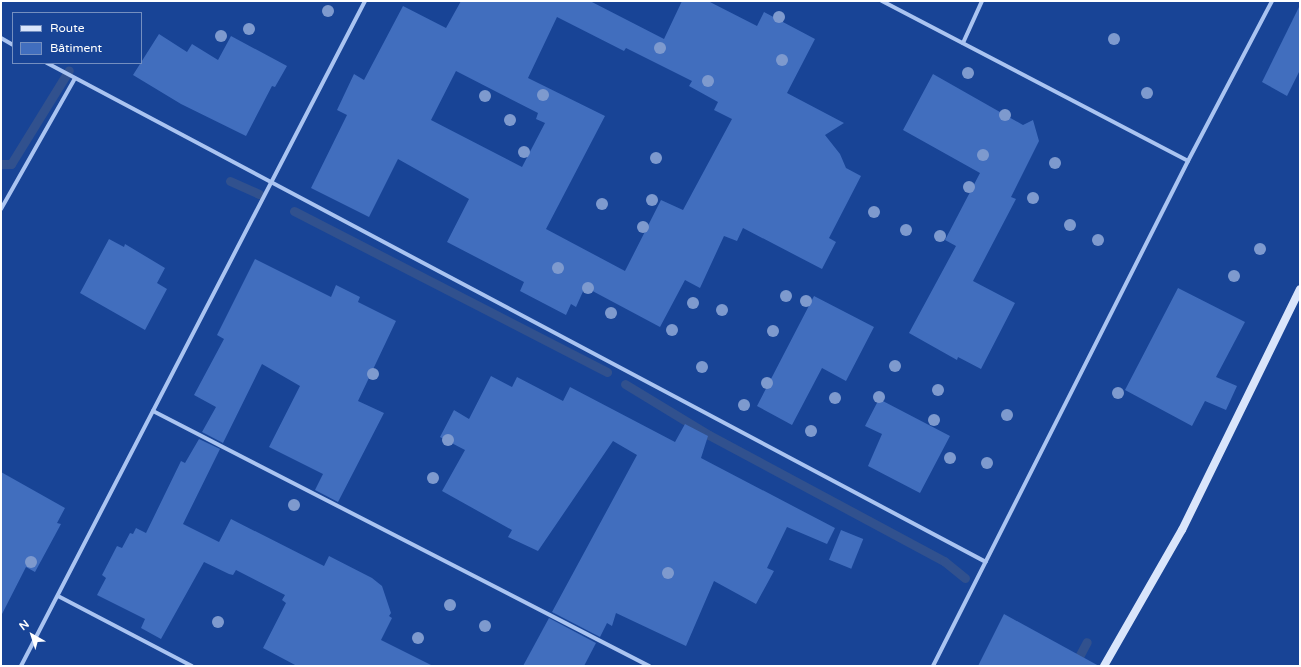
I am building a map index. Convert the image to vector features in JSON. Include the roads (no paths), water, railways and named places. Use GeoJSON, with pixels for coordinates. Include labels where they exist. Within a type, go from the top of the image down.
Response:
{"type":"FeatureCollection","features":[{"type":"Feature","properties":{"kind":"main road"},"geometry":{"type":"LineString","coordinates":[[1104,666],[1186,524],[1300,289]]}},
{"type":"Feature","properties":{"kind":"street"},"geometry":{"type":"LineString","coordinates":[[21,666],[365,1]]}},
{"type":"Feature","properties":{"kind":"street"},"geometry":{"type":"LineString","coordinates":[[882,1],[1188,161]]}},
{"type":"Feature","properties":{"kind":"street"},"geometry":{"type":"LineString","coordinates":[[963,43],[982,1]]}},
{"type":"Feature","properties":{"kind":"street"},"geometry":{"type":"LineString","coordinates":[[933,666],[1188,161],[1272,1]]}},
{"type":"Feature","properties":{"kind":"street"},"geometry":{"type":"LineString","coordinates":[[1,38],[12,44]]}},
{"type":"Feature","properties":{"kind":"street"},"geometry":{"type":"LineString","coordinates":[[49,64],[986,562]]}},
{"type":"Feature","properties":{"kind":"street"},"geometry":{"type":"LineString","coordinates":[[1,209],[75,78]]}},
{"type":"Feature","properties":{"kind":"street"},"geometry":{"type":"LineString","coordinates":[[153,411],[649,666]]}},
{"type":"Feature","properties":{"kind":"street"},"geometry":{"type":"LineString","coordinates":[[58,596],[192,666]]}},
{"type":"Feature","properties":{"kind":"waterway"},"geometry":{"type":"LineString","coordinates":[[1,164],[11,164],[69,70]]}},
{"type":"Feature","properties":{"kind":"waterway"},"geometry":{"type":"LineString","coordinates":[[230,181],[259,194]]}},
{"type":"Feature","properties":{"kind":"waterway"},"geometry":{"type":"LineString","coordinates":[[294,211],[607,372]]}},
{"type":"Feature","properties":{"kind":"waterway"},"geometry":{"type":"LineString","coordinates":[[625,384],[709,435],[944,561],[965,578]]}},
{"type":"Feature","properties":{"kind":"waterway"},"geometry":{"type":"LineString","coordinates":[[1074,666],[1087,642]]}}]}
